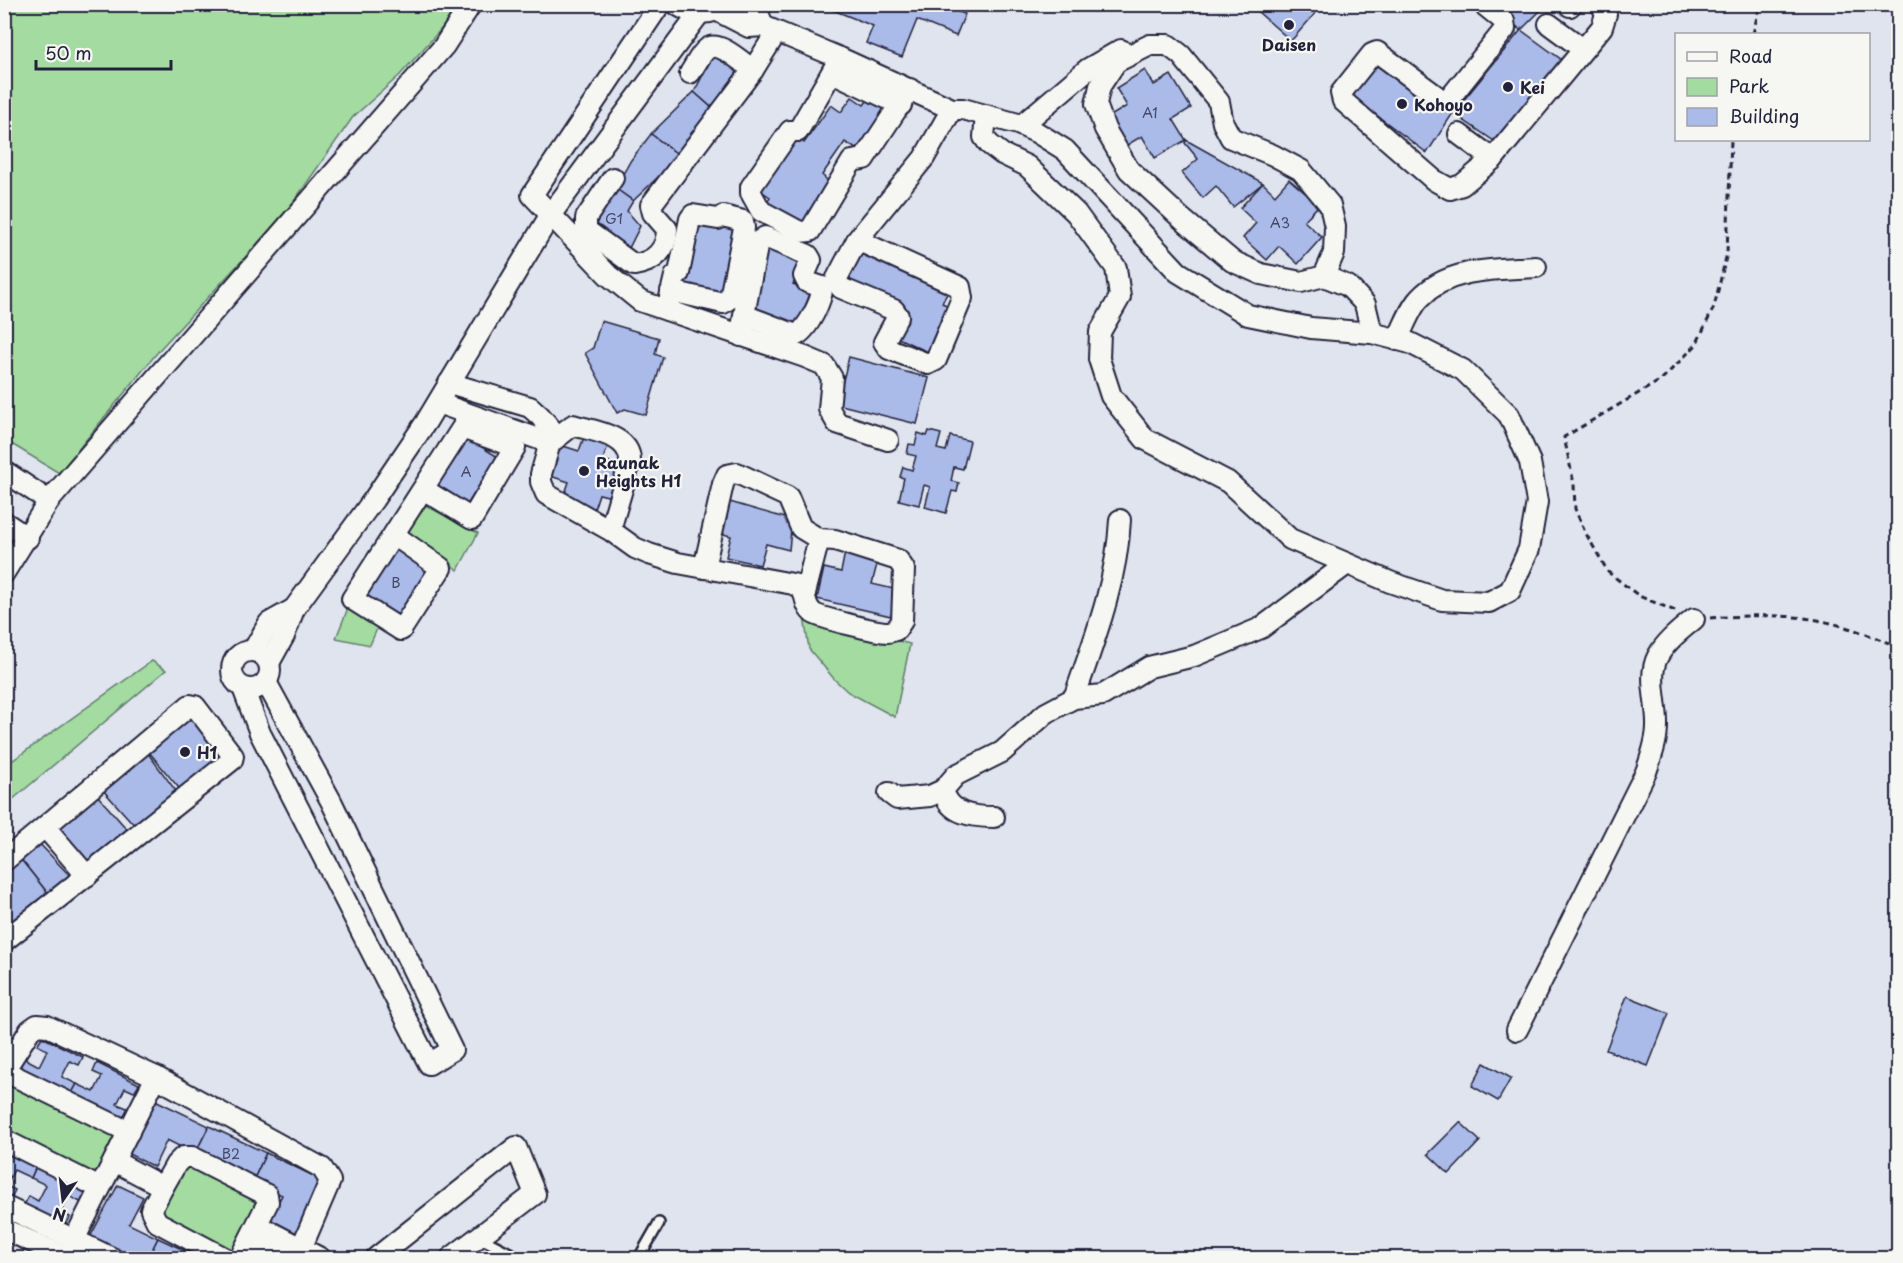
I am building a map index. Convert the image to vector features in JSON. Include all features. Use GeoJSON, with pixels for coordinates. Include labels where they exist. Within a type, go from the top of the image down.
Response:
{"type":"FeatureCollection","features":[{"type":"Feature","properties":{"kind":"street"},"geometry":{"type":"LineString","coordinates":[[4,573],[50,501],[444,46],[471,4]]}},
{"type":"Feature","properties":{"kind":"street"},"geometry":{"type":"LineString","coordinates":[[660,4],[532,195],[608,275],[640,301],[723,303],[730,298],[744,228],[742,221],[723,216],[718,219],[693,215],[690,219],[679,273],[675,276],[669,301]]}},
{"type":"Feature","properties":{"kind":"street"},"geometry":{"type":"LineString","coordinates":[[676,4],[686,11],[714,10],[749,27],[769,29],[836,65],[906,97],[952,109],[963,109],[1022,125],[1036,132],[1065,150],[1178,272],[1248,315],[1311,328],[1372,333],[1410,343],[1463,370],[1509,415],[1530,462],[1537,502],[1529,549],[1510,591],[1489,602],[1442,600],[1390,582],[1290,539],[1228,482],[1144,439],[1111,396],[1099,359],[1100,332],[1120,297],[1116,268],[1076,213],[1027,166],[1002,154],[989,144],[984,137],[986,116]]}},
{"type":"Feature","properties":{"kind":"street"},"geometry":{"type":"LineString","coordinates":[[744,4],[759,15],[769,29]]}},
{"type":"Feature","properties":{"kind":"street"},"geometry":{"type":"LineString","coordinates":[[1483,4],[1504,21],[1505,28],[1449,99],[1442,99],[1377,52],[1372,54],[1341,93],[1343,101],[1434,180],[1450,189],[1462,185],[1493,159],[1602,27],[1606,14],[1601,4]]}},
{"type":"Feature","properties":{"kind":"street"},"geometry":{"type":"LineString","coordinates":[[243,688],[255,689],[262,665],[284,636],[294,609],[374,499],[426,422],[551,214],[714,10]]}},
{"type":"Feature","properties":{"kind":"street"},"geometry":{"type":"LineString","coordinates":[[1549,24],[1582,49]]}},
{"type":"Feature","properties":{"kind":"street"},"geometry":{"type":"LineString","coordinates":[[613,178],[586,218],[586,230],[634,265],[647,263],[655,258],[667,242],[667,229],[653,213],[651,205],[753,70],[769,29]]}},
{"type":"Feature","properties":{"kind":"street"},"geometry":{"type":"LineString","coordinates":[[1324,276],[1334,253],[1335,227],[1330,205],[1301,170],[1274,155],[1231,138],[1223,123],[1220,102],[1181,55],[1168,45],[1150,45],[1116,62],[1100,86],[1096,104],[1105,129],[1129,170],[1232,261],[1260,274],[1300,282],[1324,276],[1348,286],[1365,304],[1372,333]]}},
{"type":"Feature","properties":{"kind":"street"},"geometry":{"type":"LineString","coordinates":[[690,73],[705,50],[711,46],[720,47],[753,70]]}},
{"type":"Feature","properties":{"kind":"street"},"geometry":{"type":"LineString","coordinates":[[1022,125],[1088,69],[1121,50]]}},
{"type":"Feature","properties":{"kind":"street"},"geometry":{"type":"LineString","coordinates":[[836,65],[798,131],[790,131],[751,187],[751,193],[761,211],[800,232],[810,231],[852,161],[864,159],[906,97]]}},
{"type":"Feature","properties":{"kind":"street"},"geometry":{"type":"LineString","coordinates":[[857,240],[960,287],[962,298],[936,360],[928,364],[889,349],[884,342],[898,316],[894,310],[841,288],[836,280],[857,240],[924,158],[952,109]]}},
{"type":"Feature","properties":{"kind":"street"},"geometry":{"type":"LineString","coordinates":[[1460,134],[1493,159]]}},
{"type":"Feature","properties":{"kind":"street"},"geometry":{"type":"LineString","coordinates":[[741,336],[744,315],[758,242],[765,237],[808,255],[811,260],[804,276],[807,282],[822,287],[822,294],[803,332],[796,335],[744,315]]}},
{"type":"Feature","properties":{"kind":"street"},"geometry":{"type":"LineString","coordinates":[[1398,340],[1418,299],[1433,288],[1461,274],[1536,267]]}},
{"type":"Feature","properties":{"kind":"street"},"geometry":{"type":"LineString","coordinates":[[669,301],[741,336],[805,357],[824,366],[832,378],[830,410],[837,423],[888,440]]}},
{"type":"Feature","properties":{"kind":"street"},"geometry":{"type":"LineString","coordinates":[[449,383],[530,407],[540,416],[553,440]]}},
{"type":"Feature","properties":{"kind":"street"},"geometry":{"type":"LineString","coordinates":[[438,403],[553,440]]}},
{"type":"Feature","properties":{"kind":"street"},"geometry":{"type":"LineString","coordinates":[[426,422],[455,439]]}},
{"type":"Feature","properties":{"kind":"street"},"geometry":{"type":"LineString","coordinates":[[610,530],[630,462],[629,451],[618,439],[573,425],[553,440],[541,474],[541,482],[546,494],[610,530],[635,548],[678,563],[793,584],[801,587],[805,593]]}},
{"type":"Feature","properties":{"kind":"street"},"geometry":{"type":"LineString","coordinates":[[394,535],[441,568],[401,630],[352,599],[462,428],[514,447],[472,519],[423,489]]}},
{"type":"Feature","properties":{"kind":"street"},"geometry":{"type":"LineString","coordinates":[[4,471],[50,501]]}},
{"type":"Feature","properties":{"kind":"street"},"geometry":{"type":"LineString","coordinates":[[704,568],[723,484],[727,475],[737,473],[788,497],[801,528],[819,539],[835,540],[898,560],[904,569],[902,621],[896,630],[884,632],[816,615],[807,605],[805,593],[819,539]]}},
{"type":"Feature","properties":{"kind":"street"},"geometry":{"type":"LineString","coordinates":[[374,499],[404,517]]}},
{"type":"Feature","properties":{"kind":"street"},"geometry":{"type":"LineString","coordinates":[[1074,698],[1102,616],[1119,538],[1120,520]]}},
{"type":"Feature","properties":{"kind":"street"},"geometry":{"type":"LineString","coordinates":[[4,522],[28,538]]}},
{"type":"Feature","properties":{"kind":"street"},"geometry":{"type":"LineString","coordinates":[[889,793],[897,799],[930,796],[943,790],[956,775],[1002,752],[1046,713],[1074,698],[1103,696],[1149,667],[1194,656],[1261,628],[1347,564]]}},
{"type":"Feature","properties":{"kind":"street"},"geometry":{"type":"LineString","coordinates":[[1518,1030],[1646,772],[1653,752],[1657,726],[1653,678],[1656,658],[1665,645],[1694,618]]}},
{"type":"Feature","properties":{"kind":"street"},"geometry":{"type":"LineString","coordinates":[[242,653],[262,665],[452,1050],[429,1064],[260,733],[243,688],[234,680],[231,668],[236,657],[242,653]]}},
{"type":"Feature","properties":{"kind":"street"},"geometry":{"type":"LineString","coordinates":[[4,861],[190,705],[195,706],[233,759],[4,940]]}},
{"type":"Feature","properties":{"kind":"street"},"geometry":{"type":"LineString","coordinates":[[943,790],[945,800],[957,810],[974,817],[994,817]]}},
{"type":"Feature","properties":{"kind":"street"},"geometry":{"type":"LineString","coordinates":[[45,827],[87,876]]}},
{"type":"Feature","properties":{"kind":"street"},"geometry":{"type":"LineString","coordinates":[[129,1132],[4,1071],[30,1030],[37,1025],[47,1026],[156,1077],[322,1168],[330,1181],[299,1253]]}},
{"type":"Feature","properties":{"kind":"street"},"geometry":{"type":"LineString","coordinates":[[74,1240],[156,1077]]}},
{"type":"Feature","properties":{"kind":"street"},"geometry":{"type":"LineString","coordinates":[[4,1140],[100,1188]]}},
{"type":"Feature","properties":{"kind":"street"},"geometry":{"type":"LineString","coordinates":[[376,1258],[516,1147],[535,1194],[451,1258]]}},
{"type":"Feature","properties":{"kind":"street"},"geometry":{"type":"LineString","coordinates":[[225,1258],[157,1222],[151,1210],[176,1164],[183,1157],[192,1157],[267,1195],[267,1202],[240,1258]]}},
{"type":"Feature","properties":{"kind":"street"},"geometry":{"type":"LineString","coordinates":[[114,1161],[163,1187]]}},
{"type":"Feature","properties":{"kind":"street"},"geometry":{"type":"LineString","coordinates":[[4,1206],[112,1258]]}},
{"type":"Feature","properties":{"kind":"street"},"geometry":{"type":"LineString","coordinates":[[4,1229],[68,1258]]}},
{"type":"Feature","properties":{"kind":"street"},"geometry":{"type":"LineString","coordinates":[[253,1232],[299,1253],[320,1258]]}},
{"type":"Feature","properties":{"kind":"street"},"geometry":{"type":"LineString","coordinates":[[253,1232],[284,1258]]}},
{"type":"Feature","properties":{"kind":"lane"},"geometry":{"type":"LineString","coordinates":[[639,1258],[659,1222]]}},
{"type":"Feature","properties":{"kind":"lane"},"geometry":{"type":"LineString","coordinates":[[478,1237],[519,1258]]}},
{"type":"Feature","properties":{"kind":"path"},"geometry":{"type":"LineString","coordinates":[[1753,33],[1760,4]]}},
{"type":"Feature","properties":{"kind":"path"},"geometry":{"type":"LineString","coordinates":[[1731,141],[1726,254],[1714,307],[1696,345],[1661,380],[1564,437],[1574,484],[1575,509],[1585,532],[1608,572],[1640,596],[1694,618],[1758,615],[1805,618],[1861,631],[1899,647]]}},
{"type":"Feature","properties":{"kind":"green space"},"geometry":{"type":"Polygon","coordinates":[[[4,5],[457,5],[442,28],[399,76],[353,117],[285,214],[161,348],[59,473],[5,440],[4,5]]]}},
{"type":"Feature","properties":{"kind":"green space"},"geometry":{"type":"Polygon","coordinates":[[[421,503],[478,533],[458,570],[404,532],[421,503]]]}},
{"type":"Feature","properties":{"kind":"green space"},"geometry":{"type":"Polygon","coordinates":[[[348,608],[380,622],[370,645],[336,638],[348,608]]]}},
{"type":"Feature","properties":{"kind":"green space"},"geometry":{"type":"Polygon","coordinates":[[[804,617],[910,644],[895,717],[848,692],[835,680],[809,649],[804,617]]]}},
{"type":"Feature","properties":{"kind":"green space"},"geometry":{"type":"Polygon","coordinates":[[[152,661],[166,670],[5,806],[5,766],[152,661]]]}},
{"type":"Feature","properties":{"kind":"green space"},"geometry":{"type":"Polygon","coordinates":[[[9,1085],[116,1135],[95,1179],[5,1132],[4,1094],[9,1085]]]}},
{"type":"Feature","properties":{"kind":"green space"},"geometry":{"type":"Polygon","coordinates":[[[182,1163],[258,1203],[234,1254],[155,1215],[182,1163]]]}},
{"type":"Feature","properties":{"kind":"building"},"geometry":{"type":"Polygon","coordinates":[[[829,4],[959,4],[956,11],[965,14],[956,36],[917,20],[902,57],[866,43],[873,26],[828,8],[829,4]]]}},
{"type":"Feature","properties":{"kind":"building","name":"Daisen"},"geometry":{"type":"Polygon","coordinates":[[[1249,4],[1315,4],[1319,9],[1291,41],[1249,4]]]}},
{"type":"Feature","properties":{"kind":"building"},"geometry":{"type":"Polygon","coordinates":[[[1490,4],[1547,4],[1521,30],[1490,4]]]}},
{"type":"Feature","properties":{"kind":"building","name":"Kei"},"geometry":{"type":"Polygon","coordinates":[[[1521,30],[1562,60],[1497,143],[1453,113],[1521,30]]]}},
{"type":"Feature","properties":{"kind":"building"},"geometry":{"type":"Polygon","coordinates":[[[713,56],[739,70],[712,108],[694,92],[713,56]]]}},
{"type":"Feature","properties":{"kind":"building","name":"Kohoyo"},"geometry":{"type":"Polygon","coordinates":[[[1379,60],[1453,113],[1427,153],[1351,96],[1379,60]]]}},
{"type":"Feature","properties":{"kind":"building"},"geometry":{"type":"Polygon","coordinates":[[[1145,70],[1154,85],[1171,75],[1191,108],[1173,119],[1186,140],[1155,158],[1142,136],[1127,145],[1109,117],[1127,106],[1116,88],[1145,70]]]}},
{"type":"Feature","properties":{"kind":"building"},"geometry":{"type":"Polygon","coordinates":[[[694,92],[712,108],[680,156],[651,134],[694,92]]]}},
{"type":"Feature","properties":{"kind":"building"},"geometry":{"type":"Polygon","coordinates":[[[873,93],[891,108],[856,149],[845,142],[822,175],[830,183],[802,228],[765,206],[770,197],[755,187],[792,134],[804,143],[831,105],[841,112],[852,97],[864,105],[873,93]]]}},
{"type":"Feature","properties":{"kind":"building"},"geometry":{"type":"Polygon","coordinates":[[[651,134],[680,156],[633,201],[615,188],[631,160],[651,134]]]}},
{"type":"Feature","properties":{"kind":"building"},"geometry":{"type":"Polygon","coordinates":[[[1186,140],[1263,183],[1233,207],[1216,186],[1203,198],[1182,173],[1198,159],[1185,143],[1186,140]]]}},
{"type":"Feature","properties":{"kind":"building"},"geometry":{"type":"Polygon","coordinates":[[[1289,179],[1319,205],[1304,221],[1322,237],[1298,264],[1279,246],[1267,260],[1243,238],[1256,223],[1240,208],[1263,183],[1275,195],[1289,179]]]}},
{"type":"Feature","properties":{"kind":"building"},"geometry":{"type":"Polygon","coordinates":[[[615,188],[633,201],[627,211],[640,226],[625,256],[591,224],[615,188]]]}},
{"type":"Feature","properties":{"kind":"building"},"geometry":{"type":"Polygon","coordinates":[[[693,217],[738,228],[724,295],[680,285],[693,217]]]}},
{"type":"Feature","properties":{"kind":"building"},"geometry":{"type":"Polygon","coordinates":[[[764,244],[805,260],[793,284],[817,293],[795,330],[749,309],[764,244]]]}},
{"type":"Feature","properties":{"kind":"building"},"geometry":{"type":"Polygon","coordinates":[[[860,245],[950,288],[942,303],[952,307],[930,353],[896,337],[908,311],[842,282],[860,245]]]}},
{"type":"Feature","properties":{"kind":"building"},"geometry":{"type":"Polygon","coordinates":[[[601,321],[659,338],[655,354],[663,357],[646,415],[625,409],[617,413],[585,353],[593,348],[601,321]]]}},
{"type":"Feature","properties":{"kind":"building"},"geometry":{"type":"Polygon","coordinates":[[[849,357],[929,378],[917,424],[837,404],[849,357]]]}},
{"type":"Feature","properties":{"kind":"building"},"geometry":{"type":"Polygon","coordinates":[[[929,431],[941,434],[937,449],[946,451],[950,436],[970,441],[963,469],[954,467],[951,481],[959,483],[957,492],[952,491],[946,513],[925,507],[930,487],[924,485],[919,505],[899,500],[904,478],[900,477],[903,467],[912,470],[916,456],[907,454],[909,444],[915,445],[918,433],[927,436],[929,431]]]}},
{"type":"Feature","properties":{"kind":"building"},"geometry":{"type":"Polygon","coordinates":[[[464,436],[498,457],[467,505],[434,484],[464,436]]]}},
{"type":"Feature","properties":{"kind":"building","name":"Raunak Heights H1"},"geometry":{"type":"Polygon","coordinates":[[[584,437],[609,443],[603,459],[620,467],[612,497],[599,494],[594,509],[563,499],[569,482],[547,475],[557,444],[579,451],[584,437]]]}},
{"type":"Feature","properties":{"kind":"building"},"geometry":{"type":"Polygon","coordinates":[[[723,500],[792,520],[789,550],[766,544],[760,565],[726,557],[731,536],[715,532],[723,500]]]}},
{"type":"Feature","properties":{"kind":"building"},"geometry":{"type":"Polygon","coordinates":[[[395,547],[428,569],[397,616],[364,595],[395,547]]]}},
{"type":"Feature","properties":{"kind":"building"},"geometry":{"type":"Polygon","coordinates":[[[845,552],[878,560],[872,584],[898,590],[891,616],[817,599],[824,568],[841,572],[845,552]]]}},
{"type":"Feature","properties":{"kind":"building","name":"H1"},"geometry":{"type":"Polygon","coordinates":[[[187,710],[226,758],[183,793],[144,746],[187,710]]]}},
{"type":"Feature","properties":{"kind":"building"},"geometry":{"type":"Polygon","coordinates":[[[147,752],[179,795],[137,828],[102,789],[147,752]]]}},
{"type":"Feature","properties":{"kind":"building"},"geometry":{"type":"Polygon","coordinates":[[[97,795],[132,835],[89,871],[55,832],[97,795]]]}},
{"type":"Feature","properties":{"kind":"building"},"geometry":{"type":"Polygon","coordinates":[[[36,840],[72,878],[50,896],[19,857],[36,840]]]}},
{"type":"Feature","properties":{"kind":"building"},"geometry":{"type":"Polygon","coordinates":[[[19,857],[50,896],[4,931],[4,870],[19,857]]]}},
{"type":"Feature","properties":{"kind":"building"},"geometry":{"type":"Polygon","coordinates":[[[1627,996],[1669,1013],[1648,1066],[1606,1050],[1627,996]]]}},
{"type":"Feature","properties":{"kind":"building"},"geometry":{"type":"Polygon","coordinates":[[[42,1037],[83,1057],[79,1065],[70,1061],[62,1077],[77,1084],[71,1095],[16,1068],[22,1057],[39,1066],[47,1050],[37,1045],[42,1037]]]}},
{"type":"Feature","properties":{"kind":"building"},"geometry":{"type":"Polygon","coordinates":[[[97,1063],[139,1084],[134,1092],[125,1088],[117,1104],[132,1110],[126,1121],[71,1095],[77,1084],[94,1092],[102,1076],[93,1072],[97,1063]]]}},
{"type":"Feature","properties":{"kind":"building"},"geometry":{"type":"Polygon","coordinates":[[[1484,1063],[1511,1078],[1498,1101],[1472,1086],[1484,1063]]]}},
{"type":"Feature","properties":{"kind":"building"},"geometry":{"type":"Polygon","coordinates":[[[153,1099],[209,1126],[195,1154],[167,1140],[154,1167],[127,1153],[153,1099]]]}},
{"type":"Feature","properties":{"kind":"building"},"geometry":{"type":"Polygon","coordinates":[[[1460,1122],[1480,1141],[1449,1174],[1428,1154],[1460,1122]]]}},
{"type":"Feature","properties":{"kind":"building"},"geometry":{"type":"Polygon","coordinates":[[[209,1126],[266,1153],[253,1181],[195,1154],[209,1126]]]}},
{"type":"Feature","properties":{"kind":"building"},"geometry":{"type":"Polygon","coordinates":[[[4,1152],[36,1167],[31,1178],[14,1170],[6,1186],[15,1190],[11,1199],[4,1195],[4,1152]]]}},
{"type":"Feature","properties":{"kind":"building"},"geometry":{"type":"Polygon","coordinates":[[[266,1153],[322,1180],[295,1235],[268,1222],[282,1195],[253,1181],[266,1153]]]}},
{"type":"Feature","properties":{"kind":"building"},"geometry":{"type":"Polygon","coordinates":[[[36,1167],[91,1194],[86,1205],[69,1196],[61,1212],[70,1217],[66,1225],[24,1205],[29,1196],[38,1201],[46,1185],[31,1178],[36,1167]]]}},
{"type":"Feature","properties":{"kind":"building"},"geometry":{"type":"Polygon","coordinates":[[[118,1185],[143,1197],[129,1224],[158,1238],[148,1258],[130,1258],[89,1239],[118,1185]]]}},
{"type":"Feature","properties":{"kind":"building"},"geometry":{"type":"Polygon","coordinates":[[[158,1238],[201,1258],[148,1258],[158,1238]]]}},
{"type":"Feature","properties":{"kind":"place","name":"Daisen"},"geometry":{"type":"Point","coordinates":[1289,25]}},
{"type":"Feature","properties":{"kind":"place","name":"Kei"},"geometry":{"type":"Point","coordinates":[1508,87]}},
{"type":"Feature","properties":{"kind":"place","name":"Kohoyo"},"geometry":{"type":"Point","coordinates":[1402,104]}},
{"type":"Feature","properties":{"kind":"place","name":"Raunak Heights H1"},"geometry":{"type":"Point","coordinates":[584,471]}},
{"type":"Feature","properties":{"kind":"place","name":"H1"},"geometry":{"type":"Point","coordinates":[185,752]}}]}
